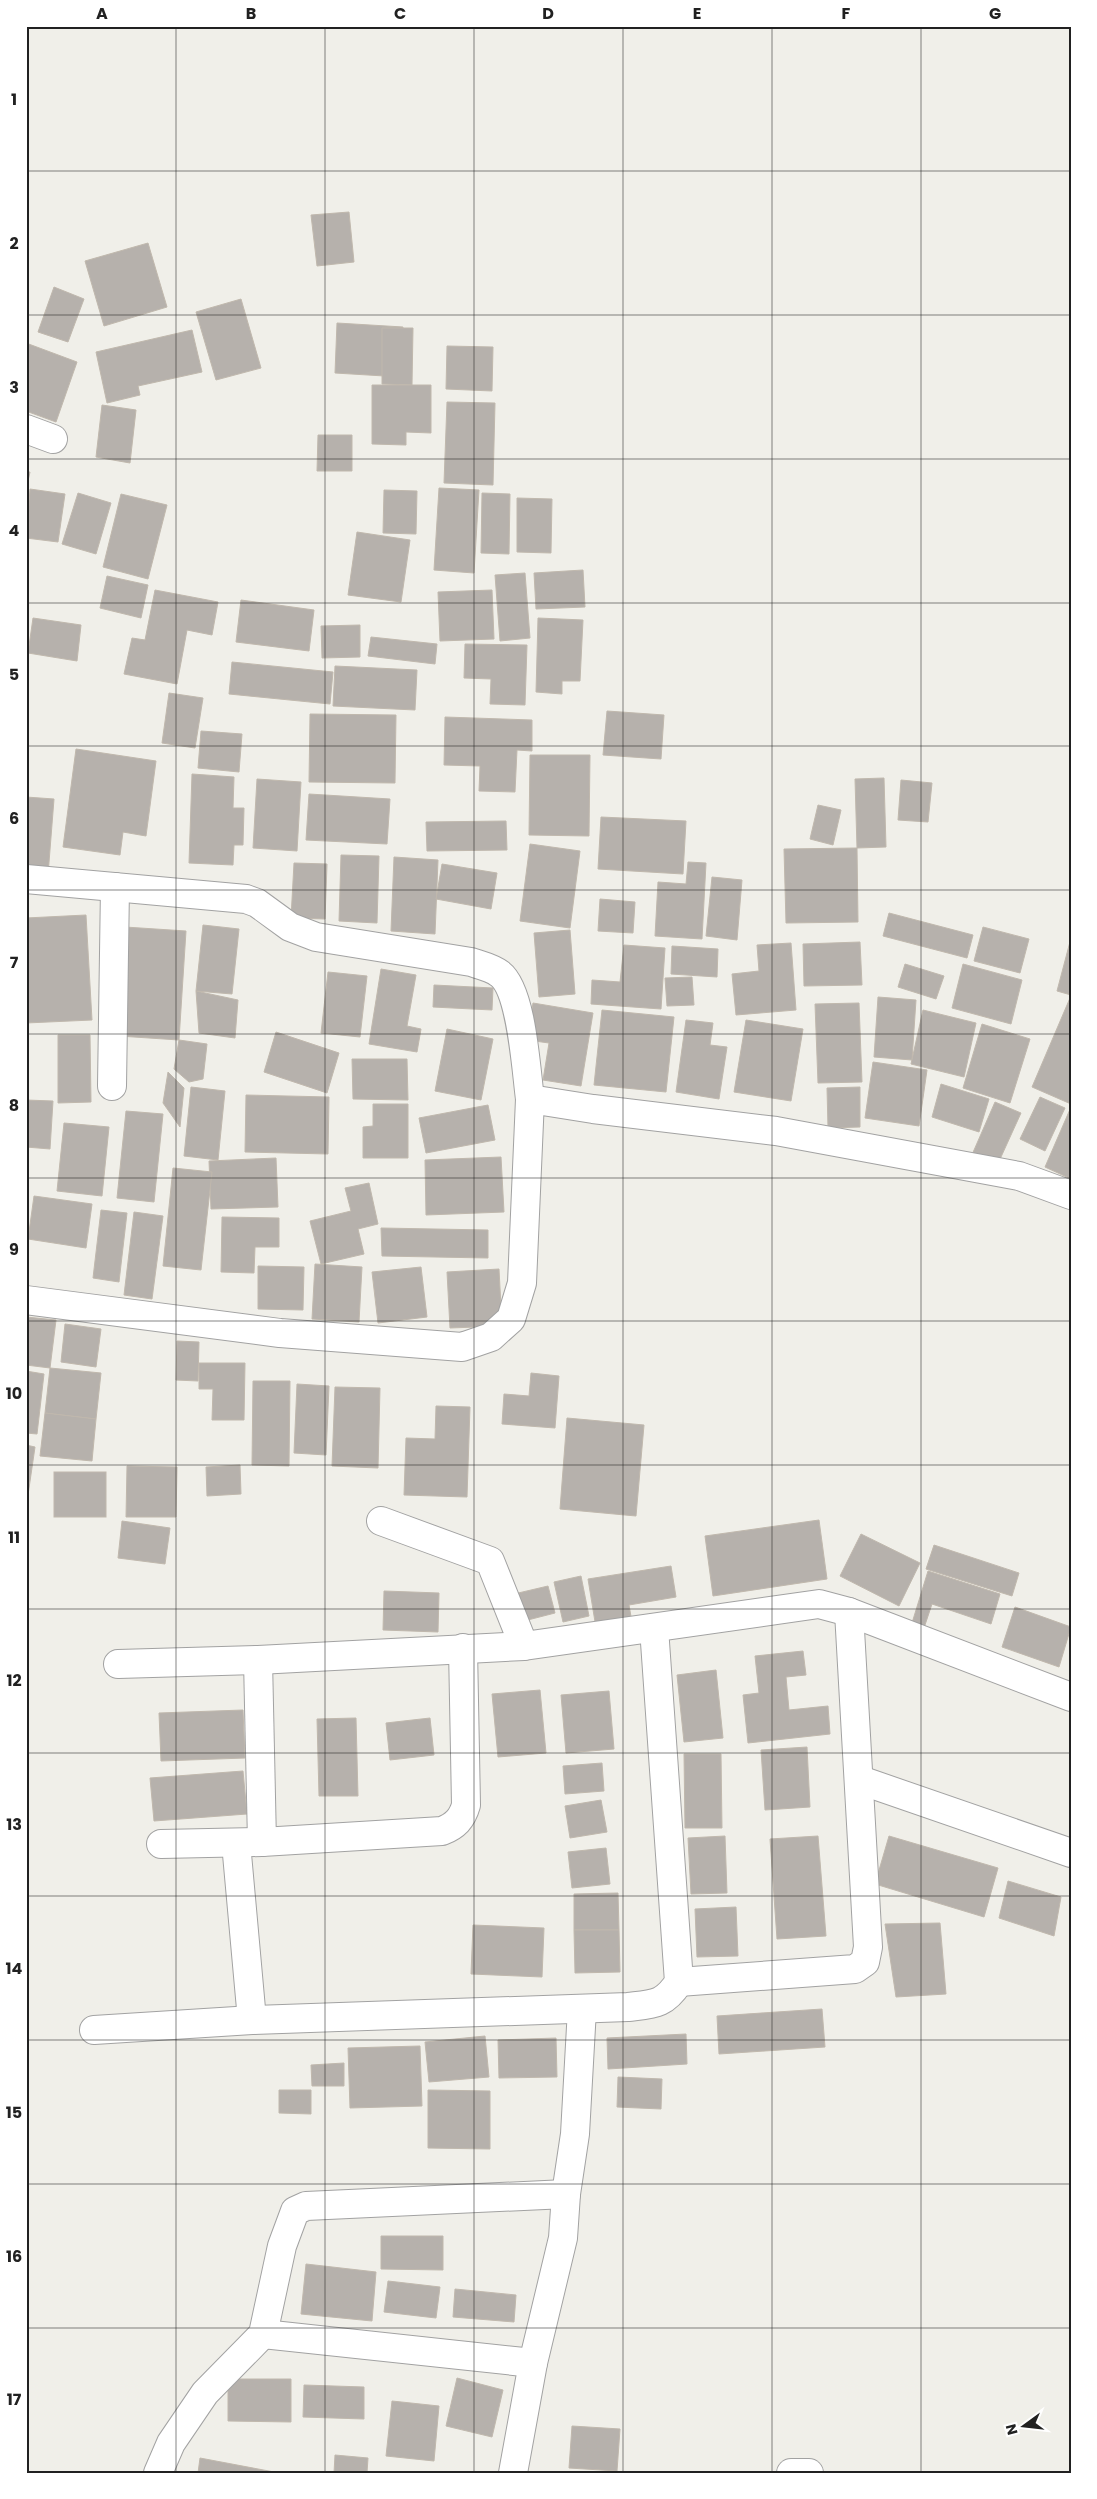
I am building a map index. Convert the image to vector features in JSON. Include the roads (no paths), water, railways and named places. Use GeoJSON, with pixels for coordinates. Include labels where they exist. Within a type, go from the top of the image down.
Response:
{"type":"FeatureCollection","features":[{"type":"Feature","properties":{"kind":"street"},"geometry":{"type":"LineString","coordinates":[[26,429],[53,439]]}},
{"type":"Feature","properties":{"kind":"street"},"geometry":{"type":"LineString","coordinates":[[26,879],[246,899],[257,903],[290,927],[316,938],[472,962],[500,973],[513,994],[530,1099],[522,1283],[511,1319],[491,1337],[462,1347],[280,1333],[26,1300]]}},
{"type":"Feature","properties":{"kind":"street"},"geometry":{"type":"LineString","coordinates":[[112,1086],[115,887]]}},
{"type":"Feature","properties":{"kind":"street"},"geometry":{"type":"LineString","coordinates":[[530,1099],[593,1109],[776,1131],[1019,1176],[1071,1195]]}},
{"type":"Feature","properties":{"kind":"street"},"geometry":{"type":"LineString","coordinates":[[381,1521],[490,1561],[524,1646]]}},
{"type":"Feature","properties":{"kind":"street"},"geometry":{"type":"LineString","coordinates":[[118,1664],[258,1660],[524,1646],[819,1604],[849,1612],[1071,1697]]}},
{"type":"Feature","properties":{"kind":"street"},"geometry":{"type":"LineString","coordinates":[[680,1982],[855,1969],[865,1962],[868,1947],[849,1612]]}},
{"type":"Feature","properties":{"kind":"street"},"geometry":{"type":"LineString","coordinates":[[94,2030],[252,2020],[582,2009],[656,2004],[670,1996],[680,1982],[654,1628]]}},
{"type":"Feature","properties":{"kind":"street"},"geometry":{"type":"LineString","coordinates":[[160,1844],[249,1843],[442,1831],[450,1828],[458,1821],[466,1805],[463,1648]]}},
{"type":"Feature","properties":{"kind":"street"},"geometry":{"type":"LineString","coordinates":[[252,2020],[249,1843],[258,1660]]}},
{"type":"Feature","properties":{"kind":"street"},"geometry":{"type":"LineString","coordinates":[[860,1780],[1071,1852]]}},
{"type":"Feature","properties":{"kind":"street"},"geometry":{"type":"LineString","coordinates":[[514,2473],[533,2363],[563,2238],[566,2194],[575,2134],[582,2009]]}},
{"type":"Feature","properties":{"kind":"street"},"geometry":{"type":"LineString","coordinates":[[158,2473],[171,2442],[205,2393],[263,2334],[282,2246],[296,2211],[306,2206],[566,2194]]}},
{"type":"Feature","properties":{"kind":"street"},"geometry":{"type":"LineString","coordinates":[[263,2334],[533,2363]]}},
{"type":"Feature","properties":{"kind":"street"},"geometry":{"type":"LineString","coordinates":[[791,2473],[809,2473]]}}]}
